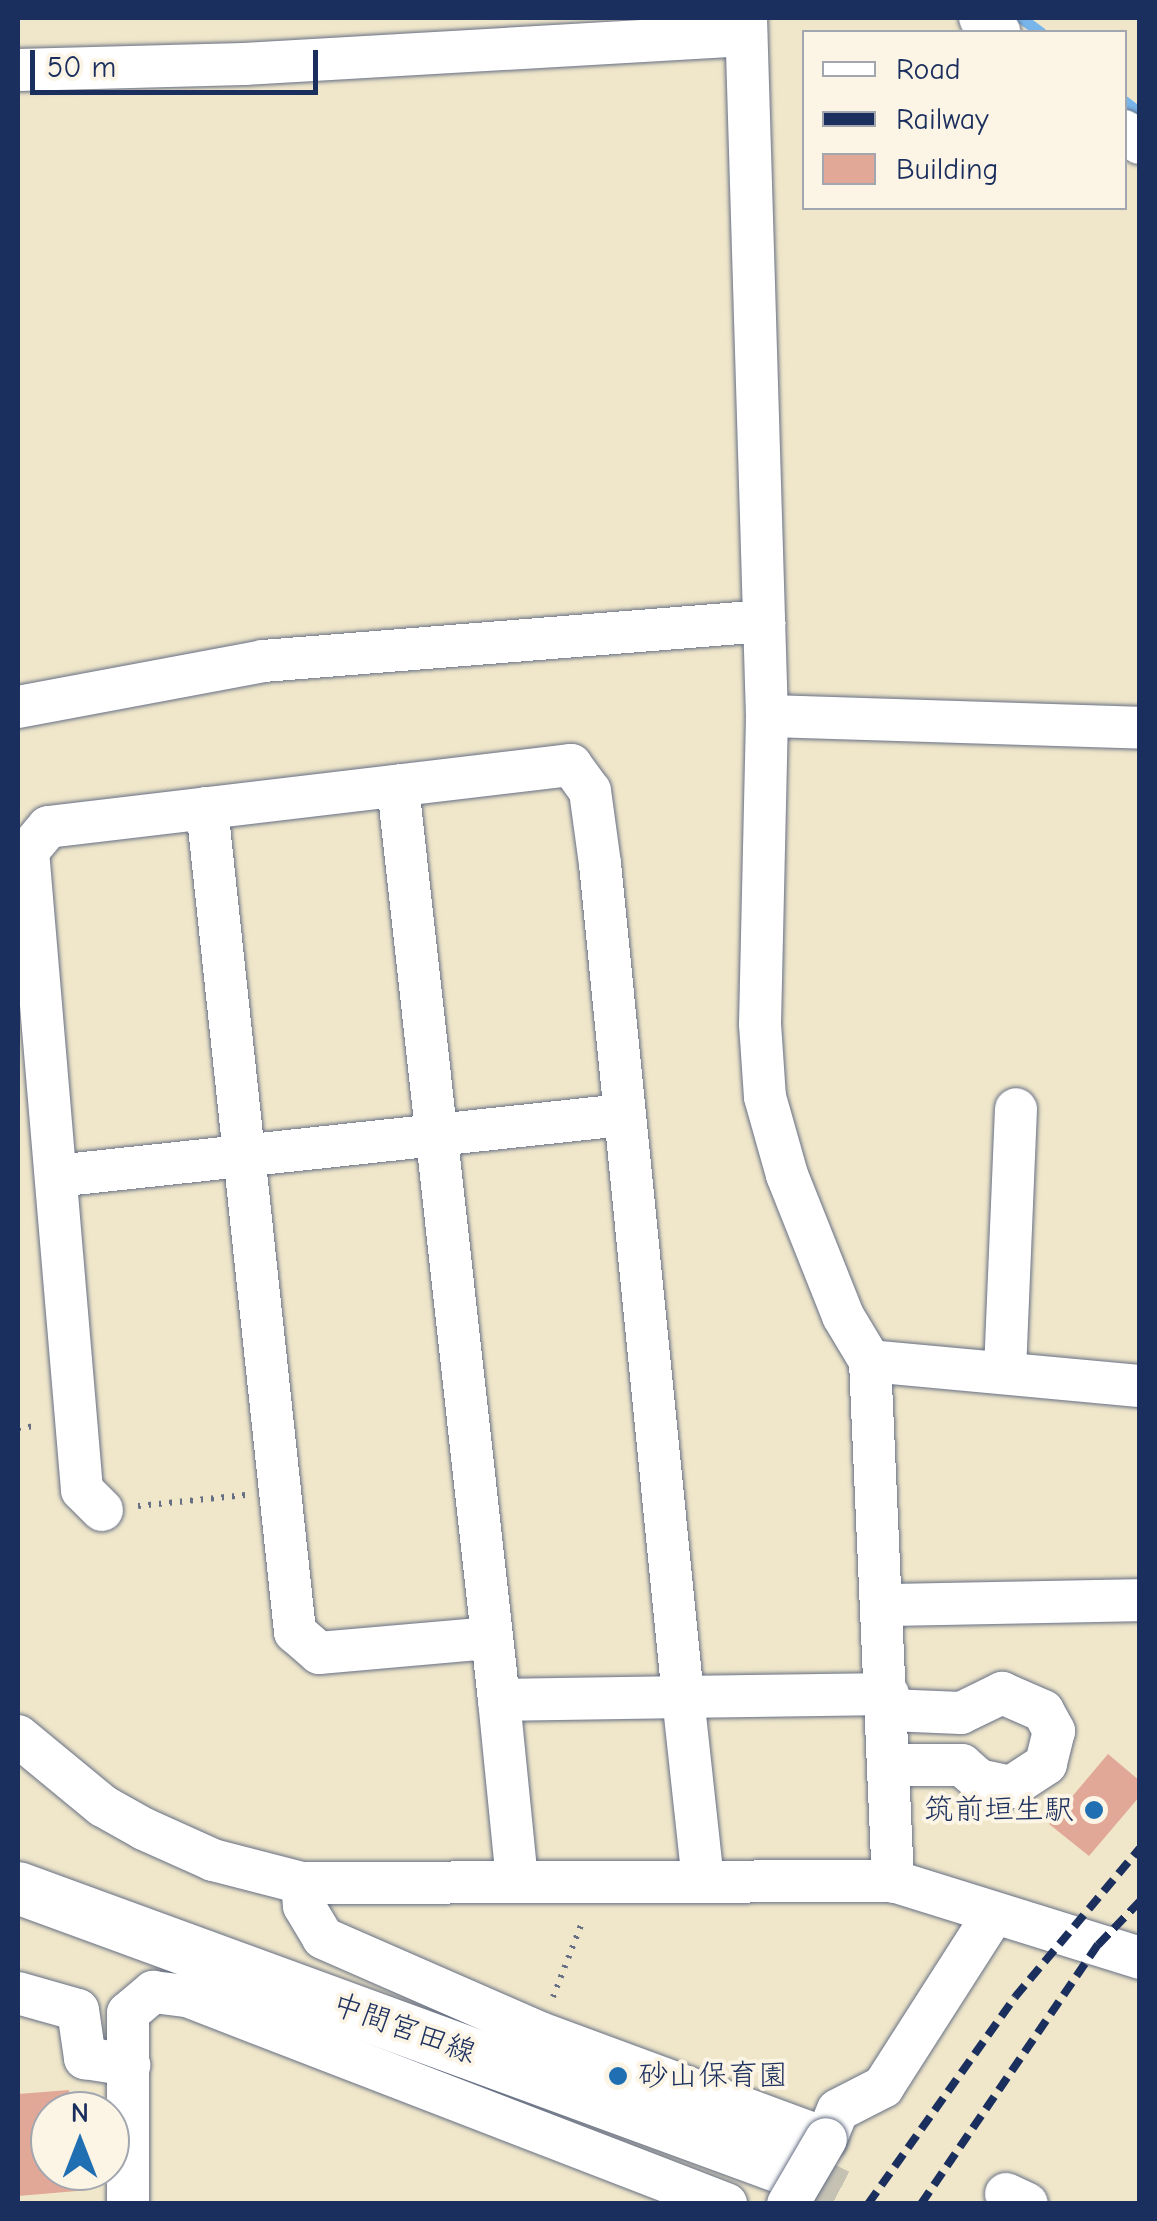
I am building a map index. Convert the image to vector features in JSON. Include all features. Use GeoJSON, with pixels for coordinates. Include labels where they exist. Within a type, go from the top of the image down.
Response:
{"type":"FeatureCollection","features":[{"type":"Feature","properties":{"kind":"main road","name":"中間宮田線"},"geometry":{"type":"LineString","coordinates":[[18,1888],[801,2171]]}},
{"type":"Feature","properties":{"kind":"street"},"geometry":{"type":"LineString","coordinates":[[18,70],[244,64],[746,26],[767,716],[760,1024],[766,1097],[794,1192],[843,1316],[870,1361],[886,1606],[893,1881]]}},
{"type":"Feature","properties":{"kind":"street"},"geometry":{"type":"LineString","coordinates":[[18,707],[264,662],[764,621]]}},
{"type":"Feature","properties":{"kind":"street"},"geometry":{"type":"LineString","coordinates":[[767,716],[1140,728]]}},
{"type":"Feature","properties":{"kind":"street"},"geometry":{"type":"LineString","coordinates":[[102,1510],[82,1490],[28,851],[48,827],[571,766],[590,791],[703,1881]]}},
{"type":"Feature","properties":{"kind":"street"},"geometry":{"type":"LineString","coordinates":[[398,786],[518,1880]]}},
{"type":"Feature","properties":{"kind":"street"},"geometry":{"type":"LineString","coordinates":[[207,808],[295,1632],[320,1652],[491,1638]]}},
{"type":"Feature","properties":{"kind":"street"},"geometry":{"type":"LineString","coordinates":[[1004,1371],[1016,1108]]}},
{"type":"Feature","properties":{"kind":"street"},"geometry":{"type":"LineString","coordinates":[[56,1176],[622,1115]]}},
{"type":"Feature","properties":{"kind":"street"},"geometry":{"type":"LineString","coordinates":[[870,1361],[1140,1386]]}},
{"type":"Feature","properties":{"kind":"street"},"geometry":{"type":"LineString","coordinates":[[886,1606],[1140,1600]]}},
{"type":"Feature","properties":{"kind":"street"},"geometry":{"type":"LineString","coordinates":[[499,1700],[683,1697],[889,1702],[962,1713],[1002,1694],[1043,1711],[1054,1731],[1046,1764],[1011,1786],[979,1780],[962,1766],[890,1765]]}},
{"type":"Feature","properties":{"kind":"street"},"geometry":{"type":"LineString","coordinates":[[18,1736],[103,1806],[144,1829],[214,1860],[302,1884],[893,1881],[1140,1958]]}},
{"type":"Feature","properties":{"kind":"street"},"geometry":{"type":"LineString","coordinates":[[302,1884],[304,1906],[323,1938],[540,2033],[801,2171],[838,2110],[883,2087],[993,1915]]}},
{"type":"Feature","properties":{"kind":"street"},"geometry":{"type":"LineString","coordinates":[[128,2204],[128,2013],[153,1992],[187,1996],[726,2204]]}},
{"type":"Feature","properties":{"kind":"street"},"geometry":{"type":"LineString","coordinates":[[18,1993],[78,2010],[85,2058],[129,2064]]}},
{"type":"Feature","properties":{"kind":"path"},"geometry":{"type":"LineString","coordinates":[[102,1510],[280,1491]]}},
{"type":"Feature","properties":{"kind":"path"},"geometry":{"type":"LineString","coordinates":[[540,2033],[597,1881]]}},
{"type":"Feature","properties":{"kind":"building","name":"筑前垣生駅"},"geometry":{"type":"Polygon","coordinates":[[[1108,1754],[1140,1781],[1140,1796],[1089,1856],[1049,1824],[1108,1754]]]}},
{"type":"Feature","properties":{"kind":"building"},"geometry":{"type":"Polygon","coordinates":[[[30,2093],[30,2191],[77,2191],[18,2196],[18,2094],[30,2093]]]}},
{"type":"Feature","properties":{"kind":"waterway"},"geometry":{"type":"LineString","coordinates":[[1021,18],[1037,30]]}},
{"type":"Feature","properties":{"kind":"waterway"},"geometry":{"type":"LineString","coordinates":[[1127,103],[1140,113]]}},
{"type":"Feature","properties":{"kind":"tunnel"},"geometry":{"type":"LineString","coordinates":[[791,2171],[855,2204]]}},
{"type":"Feature","properties":{"kind":"railway"},"geometry":{"type":"LineString","coordinates":[[868,2204],[1015,1997],[1140,1848]]}},
{"type":"Feature","properties":{"kind":"railway"},"geometry":{"type":"LineString","coordinates":[[921,2204],[1098,1945],[1140,1901]]}},
{"type":"Feature","properties":{"kind":"place","name":"筑前垣生駅"},"geometry":{"type":"Point","coordinates":[1094,1810]}},
{"type":"Feature","properties":{"kind":"place","name":"砂山保育園"},"geometry":{"type":"Point","coordinates":[618,2076]}}]}
